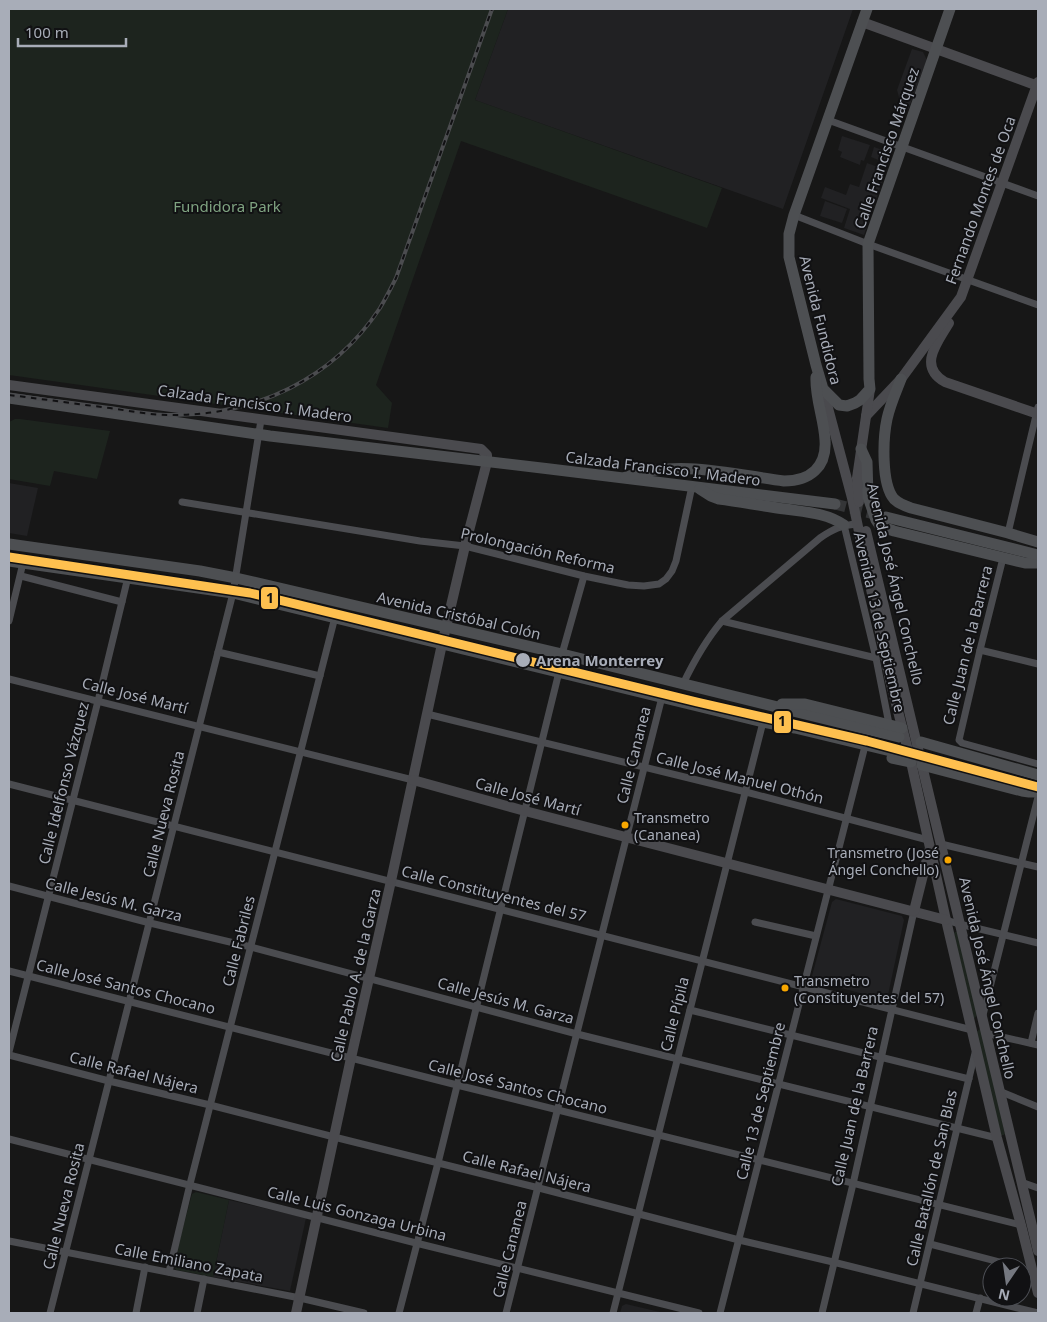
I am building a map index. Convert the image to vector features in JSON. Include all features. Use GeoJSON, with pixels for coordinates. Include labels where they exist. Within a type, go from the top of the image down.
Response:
{"type":"FeatureCollection","features":[{"type":"Feature","properties":{"kind":"main road","name":"Avenida Fundidora"},"geometry":{"type":"LineString","coordinates":[[824,389],[816,365],[789,257],[789,234],[867,9]]}},
{"type":"Feature","properties":{"kind":"main road","name":"Calle Francisco Márquez"},"geometry":{"type":"LineString","coordinates":[[870,390],[868,379],[868,244],[950,9]]}},
{"type":"Feature","properties":{"kind":"main road"},"geometry":{"type":"LineString","coordinates":[[622,479],[642,472],[663,469],[699,470],[784,481],[795,481],[814,473],[821,464],[826,441],[816,387],[816,365]]}},
{"type":"Feature","properties":{"kind":"main road"},"geometry":{"type":"LineString","coordinates":[[901,379],[888,414],[884,468],[887,487],[896,501],[911,508],[1038,542]]}},
{"type":"Feature","properties":{"kind":"main road"},"geometry":{"type":"LineString","coordinates":[[824,389],[836,402],[847,406],[860,400],[870,390]]}},
{"type":"Feature","properties":{"kind":"main road","name":"Calzada Francisco I. Madero"},"geometry":{"type":"LineString","coordinates":[[9,398],[258,434],[835,504]]}},
{"type":"Feature","properties":{"kind":"main road"},"geometry":{"type":"LineString","coordinates":[[861,449],[867,462],[868,497],[880,526],[894,532],[1003,558],[1038,564]]}},
{"type":"Feature","properties":{"kind":"main road"},"geometry":{"type":"LineString","coordinates":[[695,486],[719,499],[810,513],[838,520],[844,525]]}},
{"type":"Feature","properties":{"kind":"main road"},"geometry":{"type":"LineString","coordinates":[[886,517],[1038,555]]}},
{"type":"Feature","properties":{"kind":"main road","name":"Avenida Cristóbal Colón"},"geometry":{"type":"LineString","coordinates":[[9,544],[236,578],[562,654],[768,705],[901,732]]}},
{"type":"Feature","properties":{"kind":"main road"},"geometry":{"type":"LineString","coordinates":[[23,563],[77,554]]}},
{"type":"Feature","properties":{"kind":"main road","name":"Avenida Cristóbal Colón"},"geometry":{"type":"LineString","coordinates":[[9,561],[233,593],[763,722],[795,728],[1038,794]]}},
{"type":"Feature","properties":{"kind":"main road"},"geometry":{"type":"LineString","coordinates":[[662,697],[683,684]]}},
{"type":"Feature","properties":{"kind":"main road"},"geometry":{"type":"LineString","coordinates":[[768,705],[805,704],[889,724],[901,732]]}},
{"type":"Feature","properties":{"kind":"main road"},"geometry":{"type":"LineString","coordinates":[[763,722],[786,730],[864,750],[915,760]]}},
{"type":"Feature","properties":{"kind":"main road"},"geometry":{"type":"LineString","coordinates":[[921,742],[1038,775]]}},
{"type":"Feature","properties":{"kind":"street"},"geometry":{"type":"LineString","coordinates":[[862,22],[1038,84]]}},
{"type":"Feature","properties":{"kind":"street","name":"Fernando Montes de Oca"},"geometry":{"type":"LineString","coordinates":[[866,416],[901,379],[961,297],[1038,84]]}},
{"type":"Feature","properties":{"kind":"street"},"geometry":{"type":"LineString","coordinates":[[828,120],[1038,196]]}},
{"type":"Feature","properties":{"kind":"street"},"geometry":{"type":"LineString","coordinates":[[794,215],[868,244],[1038,305]]}},
{"type":"Feature","properties":{"kind":"street"},"geometry":{"type":"LineString","coordinates":[[961,297],[932,352],[931,365],[934,374],[945,382],[1038,412],[1008,533]]}},
{"type":"Feature","properties":{"kind":"street","name":"Calzada Francisco I. Madero"},"geometry":{"type":"LineString","coordinates":[[9,385],[481,449],[487,454],[487,462]]}},
{"type":"Feature","properties":{"kind":"street","name":"Avenida Fundidora"},"geometry":{"type":"LineString","coordinates":[[824,389],[852,498]]}},
{"type":"Feature","properties":{"kind":"street","name":"Avenida José Ángel Conchello"},"geometry":{"type":"LineString","coordinates":[[870,390],[856,478],[858,498],[915,760],[929,844],[946,920],[997,1138],[1021,1225],[1023,1257]]}},
{"type":"Feature","properties":{"kind":"street","name":"Calle Nueva Rosita"},"geometry":{"type":"LineString","coordinates":[[50,1313],[233,593],[261,420]]}},
{"type":"Feature","properties":{"kind":"street"},"geometry":{"type":"LineString","coordinates":[[442,644],[487,462]]}},
{"type":"Feature","properties":{"kind":"street","name":"Prolongación Reforma"},"geometry":{"type":"LineString","coordinates":[[182,502],[420,541],[465,546],[584,576],[628,585],[644,586],[659,584],[672,571],[695,486]]}},
{"type":"Feature","properties":{"kind":"street","name":"Avenida José Ángel Conchello"},"geometry":{"type":"LineString","coordinates":[[852,498],[901,732],[915,760],[940,844],[1038,1251]]}},
{"type":"Feature","properties":{"kind":"street"},"geometry":{"type":"LineString","coordinates":[[683,684],[697,655],[722,622],[828,532],[844,525],[857,524]]}},
{"type":"Feature","properties":{"kind":"street","name":"Avenida 13 de Septiembre"},"geometry":{"type":"LineString","coordinates":[[844,525],[876,658],[889,724]]}},
{"type":"Feature","properties":{"kind":"street","name":"Calle Juan de la Barrera"},"geometry":{"type":"LineString","coordinates":[[1003,558],[959,740],[962,743],[1038,764]]}},
{"type":"Feature","properties":{"kind":"street"},"geometry":{"type":"LineString","coordinates":[[9,621],[23,563]]}},
{"type":"Feature","properties":{"kind":"street"},"geometry":{"type":"LineString","coordinates":[[21,576],[122,602]]}},
{"type":"Feature","properties":{"kind":"street"},"geometry":{"type":"LineString","coordinates":[[562,654],[584,576]]}},
{"type":"Feature","properties":{"kind":"street","name":"Calle Idelfonso Vázquez"},"geometry":{"type":"LineString","coordinates":[[9,1054],[128,578]]}},
{"type":"Feature","properties":{"kind":"street","name":"Calle Fabriles"},"geometry":{"type":"LineString","coordinates":[[169,1272],[210,1104],[335,618]]}},
{"type":"Feature","properties":{"kind":"street"},"geometry":{"type":"LineString","coordinates":[[722,622],[876,658]]}},
{"type":"Feature","properties":{"kind":"street","name":"Calle Pablo A. de la Garza"},"geometry":{"type":"LineString","coordinates":[[296,1313],[351,1058],[392,881],[442,644]]}},
{"type":"Feature","properties":{"kind":"street"},"geometry":{"type":"LineString","coordinates":[[980,650],[1038,664]]}},
{"type":"Feature","properties":{"kind":"street"},"geometry":{"type":"LineString","coordinates":[[218,652],[320,676]]}},
{"type":"Feature","properties":{"kind":"street"},"geometry":{"type":"LineString","coordinates":[[399,1313],[438,1163],[559,672]]}},
{"type":"Feature","properties":{"kind":"street","name":"Calle José Martí"},"geometry":{"type":"LineString","coordinates":[[9,679],[413,780],[726,864],[1038,943]]}},
{"type":"Feature","properties":{"kind":"street","name":"Calle Cananea"},"geometry":{"type":"LineString","coordinates":[[506,1313],[559,1110],[662,697]]}},
{"type":"Feature","properties":{"kind":"street","name":"Calle José Manuel Othón"},"geometry":{"type":"LineString","coordinates":[[427,714],[746,792],[929,844]]}},
{"type":"Feature","properties":{"kind":"street","name":"Calle Pípila"},"geometry":{"type":"LineString","coordinates":[[613,1313],[763,722]]}},
{"type":"Feature","properties":{"kind":"street","name":"Calle 13 de Septiembre"},"geometry":{"type":"LineString","coordinates":[[720,1313],[864,750]]}},
{"type":"Feature","properties":{"kind":"street","name":"Calle Constituyentes del 57"},"geometry":{"type":"LineString","coordinates":[[9,784],[972,1030]]}},
{"type":"Feature","properties":{"kind":"street"},"geometry":{"type":"LineString","coordinates":[[972,1030],[982,1020],[1038,794]]}},
{"type":"Feature","properties":{"kind":"street","name":"Calle Juan de la Barrera"},"geometry":{"type":"LineString","coordinates":[[822,1313],[853,1184],[929,844]]}},
{"type":"Feature","properties":{"kind":"street"},"geometry":{"type":"LineString","coordinates":[[940,844],[1038,867]]}},
{"type":"Feature","properties":{"kind":"street","name":"Calle Jesús M. Garza"},"geometry":{"type":"LineString","coordinates":[[9,886],[251,947],[577,1034],[997,1138]]}},
{"type":"Feature","properties":{"kind":"street"},"geometry":{"type":"LineString","coordinates":[[755,922],[816,936]]}},
{"type":"Feature","properties":{"kind":"street","name":"Calle José Santos Chocano"},"geometry":{"type":"LineString","coordinates":[[9,971],[230,1026],[457,1086],[1021,1225]]}},
{"type":"Feature","properties":{"kind":"street"},"geometry":{"type":"LineString","coordinates":[[690,1010],[969,1079]]}},
{"type":"Feature","properties":{"kind":"street"},"geometry":{"type":"LineString","coordinates":[[985,1033],[1034,1044],[1038,1014]]}},
{"type":"Feature","properties":{"kind":"street","name":"Calle Batallón de San Blas"},"geometry":{"type":"LineString","coordinates":[[913,1313],[976,1050]]}},
{"type":"Feature","properties":{"kind":"street","name":"Calle Rafael Nájera"},"geometry":{"type":"LineString","coordinates":[[9,1054],[739,1240],[1038,1313]]}},
{"type":"Feature","properties":{"kind":"street"},"geometry":{"type":"LineString","coordinates":[[999,1092],[1038,1107]]}},
{"type":"Feature","properties":{"kind":"street","name":"Calle Luis Gonzaga Urbina"},"geometry":{"type":"LineString","coordinates":[[9,1139],[699,1313]]}},
{"type":"Feature","properties":{"kind":"street"},"geometry":{"type":"LineString","coordinates":[[1022,1182],[1038,1188]]}},
{"type":"Feature","properties":{"kind":"street","name":"Calle Emiliano Zapata"},"geometry":{"type":"LineString","coordinates":[[9,1241],[300,1298],[364,1313]]}},
{"type":"Feature","properties":{"kind":"street"},"geometry":{"type":"LineString","coordinates":[[930,1244],[982,1257]]}},
{"type":"Feature","properties":{"kind":"street"},"geometry":{"type":"LineString","coordinates":[[136,1313],[144,1267]]}},
{"type":"Feature","properties":{"kind":"street"},"geometry":{"type":"LineString","coordinates":[[197,1313],[204,1279]]}},
{"type":"Feature","properties":{"kind":"street"},"geometry":{"type":"LineString","coordinates":[[976,1313],[980,1298]]}},
{"type":"Feature","properties":{"kind":"shaded area"},"geometry":{"type":"Polygon","coordinates":[[[508,9],[853,9],[783,209],[475,100],[508,9]]]}},
{"type":"Feature","properties":{"kind":"shaded area"},"geometry":{"type":"Polygon","coordinates":[[[912,49],[923,52],[927,60],[908,110],[902,108],[897,90],[912,49]]]}},
{"type":"Feature","properties":{"kind":"shaded area"},"geometry":{"type":"Polygon","coordinates":[[[842,136],[870,145],[864,161],[861,160],[860,165],[840,157],[842,152],[838,150],[842,136]]]}},
{"type":"Feature","properties":{"kind":"shaded area"},"geometry":{"type":"Polygon","coordinates":[[[874,147],[891,153],[888,164],[871,157],[874,147]]]}},
{"type":"Feature","properties":{"kind":"shaded area"},"geometry":{"type":"Polygon","coordinates":[[[867,163],[886,170],[864,235],[844,228],[850,209],[821,198],[825,187],[846,195],[850,184],[859,187],[867,163]]]}},
{"type":"Feature","properties":{"kind":"shaded area"},"geometry":{"type":"Polygon","coordinates":[[[825,201],[847,209],[842,223],[820,216],[825,201]]]}},
{"type":"Feature","properties":{"kind":"shaded area"},"geometry":{"type":"Polygon","coordinates":[[[9,483],[38,488],[27,536],[9,533],[9,483]]]}},
{"type":"Feature","properties":{"kind":"shaded area"},"geometry":{"type":"Polygon","coordinates":[[[836,899],[902,916],[904,920],[888,995],[883,999],[814,981],[812,976],[832,902],[836,899]]]}},
{"type":"Feature","properties":{"kind":"shaded area"},"geometry":{"type":"Polygon","coordinates":[[[229,1200],[306,1218],[290,1291],[213,1277],[229,1200]]]}},
{"type":"Feature","properties":{"kind":"shaded area"},"geometry":{"type":"Polygon","coordinates":[[[626,1304],[664,1313],[620,1313],[622,1306],[626,1304]]]}},
{"type":"Feature","properties":{"kind":"green space","name":"Fundidora Park"},"geometry":{"type":"Polygon","coordinates":[[[9,9],[508,9],[475,100],[722,188],[707,228],[461,141],[376,385],[392,403],[388,428],[9,375],[9,9]]]}},
{"type":"Feature","properties":{"kind":"green space"},"geometry":{"type":"Polygon","coordinates":[[[15,419],[110,431],[97,479],[54,471],[50,486],[9,479],[9,422],[15,419]]]}},
{"type":"Feature","properties":{"kind":"green space"},"geometry":{"type":"Polygon","coordinates":[[[957,932],[978,1014],[973,1020],[954,933],[957,932]]]}},
{"type":"Feature","properties":{"kind":"green space"},"geometry":{"type":"Polygon","coordinates":[[[981,1027],[1004,1135],[1001,1135],[976,1033],[981,1027]]]}},
{"type":"Feature","properties":{"kind":"green space"},"geometry":{"type":"Polygon","coordinates":[[[196,1192],[229,1200],[213,1277],[176,1270],[173,1265],[192,1194],[196,1192]]]}},
{"type":"Feature","properties":{"kind":"tunnel"},"geometry":{"type":"LineString","coordinates":[[835,504],[882,516]]}},
{"type":"Feature","properties":{"kind":"railway"},"geometry":{"type":"LineString","coordinates":[[9,395],[155,414],[202,414],[232,409],[261,400],[289,388],[315,373],[339,355],[361,333],[380,308],[396,278],[492,9]]}},
{"type":"Feature","properties":{"kind":"transit line","name":"1"},"geometry":{"type":"LineString","coordinates":[[9,557],[250,593],[697,702],[867,741],[1038,787]]}},
{"type":"Feature","properties":{"kind":"place","name":"Arena Monterrey"},"geometry":{"type":"Point","coordinates":[523,660]}},
{"type":"Feature","properties":{"kind":"place","name":"Transmetro (Cananea)"},"geometry":{"type":"Point","coordinates":[625,825]}},
{"type":"Feature","properties":{"kind":"place","name":"Transmetro (José Ángel Conchello)"},"geometry":{"type":"Point","coordinates":[948,860]}},
{"type":"Feature","properties":{"kind":"place","name":"Transmetro (Constituyentes del 57)"},"geometry":{"type":"Point","coordinates":[785,988]}}]}
